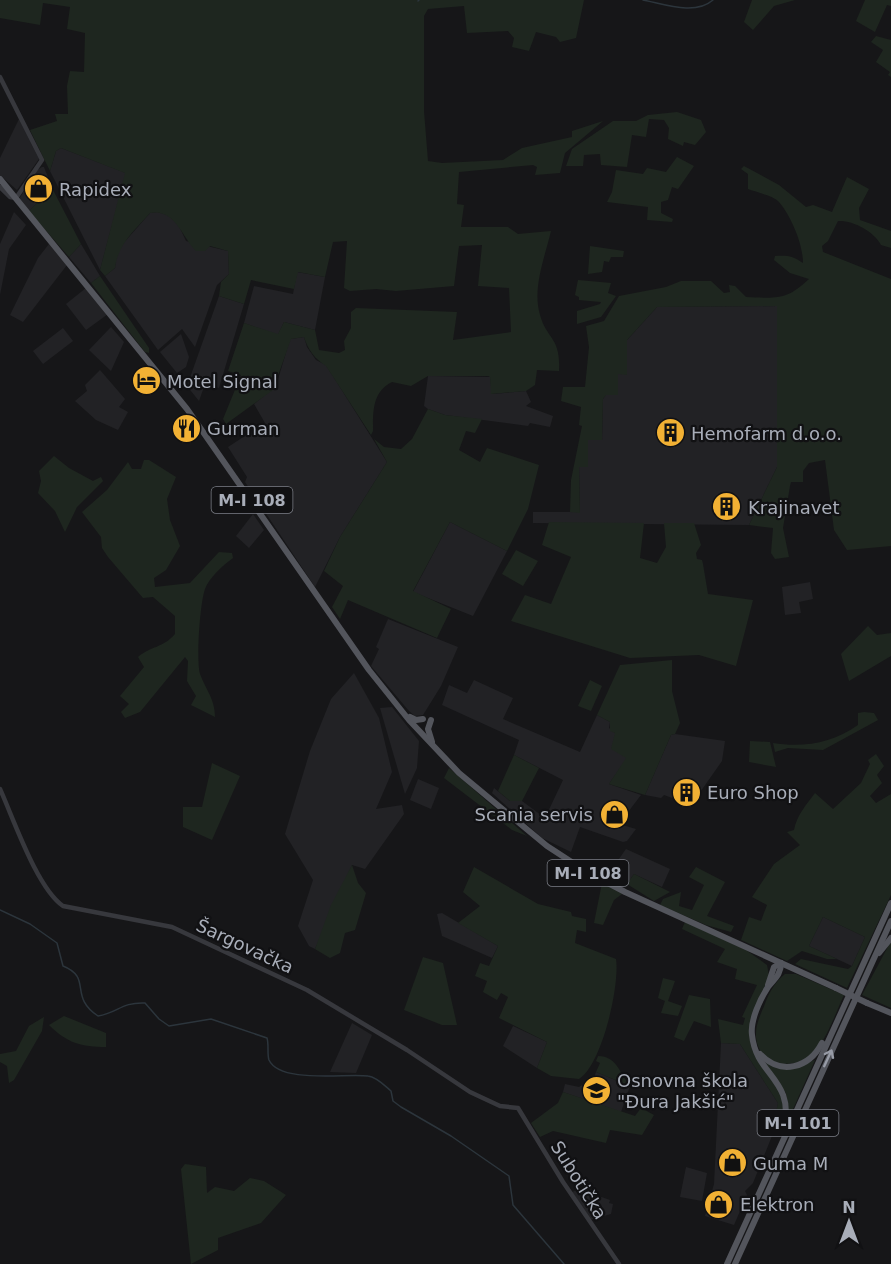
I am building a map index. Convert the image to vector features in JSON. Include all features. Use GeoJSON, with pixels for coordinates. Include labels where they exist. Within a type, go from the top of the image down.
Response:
{"type":"FeatureCollection","features":[{"type":"Feature","properties":{"kind":"main road","name":"M-I 108"},"geometry":{"type":"LineString","coordinates":[[0,179],[187,409],[359,656],[437,750],[486,798],[561,856],[625,892],[891,1013]]}},
{"type":"Feature","properties":{"kind":"main road"},"geometry":{"type":"LineString","coordinates":[[402,710],[413,719],[427,720],[428,734],[437,750]]}},
{"type":"Feature","properties":{"kind":"main road","name":"M-I 101"},"geometry":{"type":"LineString","coordinates":[[727,1264],[891,903]]}},
{"type":"Feature","properties":{"kind":"main road","name":"M-I 101"},"geometry":{"type":"LineString","coordinates":[[735,1264],[891,921]]}},
{"type":"Feature","properties":{"kind":"main road"},"geometry":{"type":"LineString","coordinates":[[863,982],[891,938]]}},
{"type":"Feature","properties":{"kind":"main road"},"geometry":{"type":"LineString","coordinates":[[760,954],[769,964],[774,975]]}},
{"type":"Feature","properties":{"kind":"main road"},"geometry":{"type":"LineString","coordinates":[[781,963],[774,968],[774,975],[754,1017],[752,1030],[753,1042],[759,1057],[786,1097],[788,1110],[784,1138]]}},
{"type":"Feature","properties":{"kind":"main road"},"geometry":{"type":"LineString","coordinates":[[774,975],[786,971],[798,971]]}},
{"type":"Feature","properties":{"kind":"main road"},"geometry":{"type":"LineString","coordinates":[[753,1042],[761,1055],[773,1064],[789,1068],[802,1065],[818,1051],[839,1008],[844,1004]]}},
{"type":"Feature","properties":{"kind":"street"},"geometry":{"type":"LineString","coordinates":[[0,77],[42,160],[16,198],[8,195],[0,187]]}},
{"type":"Feature","properties":{"kind":"street","name":"Šargovačka"},"geometry":{"type":"LineString","coordinates":[[0,789],[41,880],[63,906],[172,927],[307,990],[407,1050],[470,1092],[500,1106],[518,1108]]}},
{"type":"Feature","properties":{"kind":"street","name":"Subotička"},"geometry":{"type":"LineString","coordinates":[[518,1108],[563,1182],[619,1264]]}},
{"type":"Feature","properties":{"kind":"shaded area"},"geometry":{"type":"Polygon","coordinates":[[[0,0],[584,0],[576,38],[560,42],[556,37],[536,32],[529,51],[512,47],[514,38],[508,31],[467,33],[464,6],[428,9],[424,16],[424,111],[428,161],[442,163],[503,160],[522,148],[572,137],[572,131],[603,121],[565,153],[560,173],[535,175],[537,167],[533,165],[459,172],[457,204],[464,205],[461,227],[508,227],[518,234],[551,231],[538,283],[538,305],[543,323],[558,351],[559,371],[537,370],[535,385],[526,391],[491,394],[490,377],[488,376],[428,376],[411,386],[392,382],[385,386],[377,397],[371,435],[326,366],[310,350],[304,337],[291,339],[273,390],[226,424],[223,419],[241,375],[228,371],[244,323],[278,334],[284,322],[315,330],[319,350],[339,353],[345,350],[344,341],[351,328],[351,312],[356,308],[457,312],[453,340],[511,332],[509,288],[478,286],[482,245],[459,246],[454,286],[396,291],[376,289],[350,291],[344,288],[347,241],[333,242],[325,277],[298,272],[294,289],[251,280],[244,304],[219,296],[221,282],[229,274],[228,251],[210,246],[205,251],[196,251],[172,219],[159,213],[150,213],[133,232],[123,245],[115,268],[105,276],[100,270],[125,173],[61,148],[56,151],[50,171],[30,130],[57,121],[55,114],[68,114],[67,86],[70,71],[84,72],[85,33],[67,29],[70,7],[43,3],[40,25],[0,18],[0,0]]]}},
{"type":"Feature","properties":{"kind":"shaded area"},"geometry":{"type":"Polygon","coordinates":[[[752,0],[795,0],[774,6],[753,30],[744,22],[752,0]]]}},
{"type":"Feature","properties":{"kind":"shaded area"},"geometry":{"type":"Polygon","coordinates":[[[865,0],[891,0],[891,6],[887,5],[875,32],[856,21],[865,0]]]}},
{"type":"Feature","properties":{"kind":"shaded area"},"geometry":{"type":"Polygon","coordinates":[[[876,36],[891,40],[891,77],[888,75],[890,72],[876,62],[883,50],[871,42],[876,36]]]}},
{"type":"Feature","properties":{"kind":"shaded area"},"geometry":{"type":"Polygon","coordinates":[[[677,112],[701,120],[706,132],[695,145],[684,142],[683,146],[668,139],[669,128],[664,120],[649,119],[646,137],[632,135],[627,167],[601,165],[600,154],[584,155],[583,166],[566,166],[572,149],[613,121],[636,121],[648,115],[677,112]]]}},
{"type":"Feature","properties":{"kind":"shaded area"},"geometry":{"type":"Polygon","coordinates":[[[19,119],[39,159],[17,190],[0,175],[0,158],[19,119]]]}},
{"type":"Feature","properties":{"kind":"shaded area"},"geometry":{"type":"Polygon","coordinates":[[[61,148],[126,173],[100,270],[50,171],[56,151],[61,148]]]}},
{"type":"Feature","properties":{"kind":"shaded area"},"geometry":{"type":"Polygon","coordinates":[[[677,157],[694,166],[678,189],[672,187],[668,200],[661,202],[661,213],[673,219],[672,222],[647,220],[648,207],[607,202],[612,192],[616,170],[643,174],[647,168],[666,172],[677,157]]]}},
{"type":"Feature","properties":{"kind":"shaded area"},"geometry":{"type":"Polygon","coordinates":[[[744,166],[779,185],[806,207],[813,205],[832,212],[847,177],[869,189],[859,208],[860,220],[891,231],[891,248],[881,245],[862,227],[850,222],[838,221],[828,241],[822,246],[823,252],[891,279],[891,546],[847,550],[834,530],[825,460],[809,463],[803,471],[803,482],[791,482],[783,528],[789,557],[775,559],[771,553],[773,528],[749,525],[777,467],[777,306],[657,307],[627,340],[627,375],[618,374],[618,395],[606,395],[603,399],[602,440],[588,440],[588,467],[579,467],[580,513],[570,512],[571,480],[582,426],[579,425],[581,407],[561,401],[563,387],[585,387],[589,347],[586,326],[604,321],[619,296],[666,287],[681,281],[711,281],[724,293],[730,292],[729,285],[735,286],[746,297],[765,298],[787,295],[809,279],[790,273],[774,260],[775,256],[786,256],[803,263],[799,239],[788,215],[777,200],[748,189],[748,174],[741,169],[744,166]]]}},
{"type":"Feature","properties":{"kind":"shaded area"},"geometry":{"type":"Polygon","coordinates":[[[44,167],[52,188],[29,211],[19,199],[37,170],[44,167]]]}},
{"type":"Feature","properties":{"kind":"shaded area"},"geometry":{"type":"Polygon","coordinates":[[[52,188],[81,244],[69,257],[29,211],[52,188]]]}},
{"type":"Feature","properties":{"kind":"shaded area"},"geometry":{"type":"Polygon","coordinates":[[[14,212],[26,225],[9,249],[0,295],[0,244],[14,212]]]}},
{"type":"Feature","properties":{"kind":"shaded area"},"geometry":{"type":"Polygon","coordinates":[[[150,213],[168,215],[178,224],[186,241],[228,251],[229,274],[217,285],[195,347],[182,329],[158,350],[105,276],[115,268],[116,255],[121,246],[150,213]]]}},
{"type":"Feature","properties":{"kind":"shaded area"},"geometry":{"type":"Polygon","coordinates":[[[49,244],[67,265],[23,322],[10,315],[38,258],[49,244]]]}},
{"type":"Feature","properties":{"kind":"shaded area"},"geometry":{"type":"Polygon","coordinates":[[[81,244],[100,276],[91,283],[69,257],[81,244]]]}},
{"type":"Feature","properties":{"kind":"shaded area"},"geometry":{"type":"Polygon","coordinates":[[[590,246],[624,251],[623,257],[611,257],[609,262],[604,261],[602,272],[588,274],[590,246]]]}},
{"type":"Feature","properties":{"kind":"shaded area"},"geometry":{"type":"Polygon","coordinates":[[[297,272],[325,277],[315,330],[284,322],[278,335],[244,323],[254,286],[293,294],[297,272]]]}},
{"type":"Feature","properties":{"kind":"shaded area"},"geometry":{"type":"Polygon","coordinates":[[[100,276],[149,348],[149,353],[145,352],[91,283],[100,276]]]}},
{"type":"Feature","properties":{"kind":"shaded area"},"geometry":{"type":"Polygon","coordinates":[[[578,280],[611,283],[608,293],[616,296],[601,317],[577,324],[577,311],[601,302],[579,300],[579,297],[575,295],[578,280]]]}},
{"type":"Feature","properties":{"kind":"shaded area"},"geometry":{"type":"Polygon","coordinates":[[[86,288],[108,314],[86,330],[66,304],[86,288]]]}},
{"type":"Feature","properties":{"kind":"shaded area"},"geometry":{"type":"Polygon","coordinates":[[[219,296],[244,304],[219,388],[205,384],[199,401],[187,386],[219,296]]]}},
{"type":"Feature","properties":{"kind":"shaded area"},"geometry":{"type":"Polygon","coordinates":[[[777,306],[777,467],[749,525],[533,523],[533,512],[580,512],[579,467],[588,440],[602,440],[603,399],[618,374],[627,374],[627,340],[657,307],[777,306]]]}},
{"type":"Feature","properties":{"kind":"shaded area"},"geometry":{"type":"Polygon","coordinates":[[[111,327],[124,342],[111,371],[89,350],[111,327]]]}},
{"type":"Feature","properties":{"kind":"shaded area"},"geometry":{"type":"Polygon","coordinates":[[[63,328],[73,341],[43,364],[33,351],[63,328]]]}},
{"type":"Feature","properties":{"kind":"shaded area"},"geometry":{"type":"Polygon","coordinates":[[[181,334],[189,357],[186,367],[177,373],[160,352],[181,334]]]}},
{"type":"Feature","properties":{"kind":"shaded area"},"geometry":{"type":"Polygon","coordinates":[[[304,337],[307,347],[316,360],[326,365],[387,462],[340,537],[315,587],[245,482],[247,477],[228,447],[265,423],[254,404],[276,386],[290,339],[304,337]]]}},
{"type":"Feature","properties":{"kind":"shaded area"},"geometry":{"type":"Polygon","coordinates":[[[100,370],[125,399],[119,407],[128,412],[118,430],[96,420],[75,401],[87,391],[85,385],[100,370]]]}},
{"type":"Feature","properties":{"kind":"shaded area"},"geometry":{"type":"Polygon","coordinates":[[[428,376],[490,377],[492,394],[526,391],[531,402],[526,406],[553,416],[550,427],[445,415],[428,409],[424,406],[428,376]]]}},
{"type":"Feature","properties":{"kind":"shaded area"},"geometry":{"type":"Polygon","coordinates":[[[428,409],[445,415],[482,419],[475,433],[466,431],[459,450],[480,462],[487,448],[539,465],[528,509],[507,551],[450,522],[413,591],[451,609],[437,638],[348,600],[340,619],[332,607],[343,586],[324,571],[340,537],[387,462],[374,439],[384,447],[401,449],[412,439],[428,409]]]}},
{"type":"Feature","properties":{"kind":"shaded area"},"geometry":{"type":"Polygon","coordinates":[[[54,456],[69,468],[93,481],[101,477],[103,481],[77,507],[65,532],[55,511],[38,493],[41,481],[39,471],[54,456]]]}},
{"type":"Feature","properties":{"kind":"shaded area"},"geometry":{"type":"Polygon","coordinates":[[[144,460],[149,460],[176,477],[167,499],[170,520],[180,546],[166,570],[154,578],[155,587],[190,583],[219,552],[232,553],[233,558],[217,572],[205,589],[200,618],[200,674],[212,700],[215,717],[191,705],[196,696],[187,681],[188,661],[185,657],[140,712],[125,718],[121,712],[129,704],[120,696],[144,667],[138,657],[166,642],[175,634],[175,616],[153,597],[143,598],[108,557],[102,548],[101,537],[82,512],[107,490],[128,462],[132,469],[141,469],[144,460]]]}},
{"type":"Feature","properties":{"kind":"shaded area"},"geometry":{"type":"Polygon","coordinates":[[[253,514],[264,530],[249,548],[236,536],[253,514]]]}},
{"type":"Feature","properties":{"kind":"shaded area"},"geometry":{"type":"Polygon","coordinates":[[[450,522],[507,551],[473,616],[413,592],[450,522]]]}},
{"type":"Feature","properties":{"kind":"shaded area"},"geometry":{"type":"Polygon","coordinates":[[[549,522],[644,523],[640,558],[657,563],[666,547],[664,523],[694,523],[701,545],[696,553],[697,559],[702,560],[708,594],[753,600],[736,666],[699,655],[630,658],[511,621],[525,595],[551,604],[571,557],[542,545],[549,522]]]}},
{"type":"Feature","properties":{"kind":"shaded area"},"geometry":{"type":"Polygon","coordinates":[[[516,550],[538,561],[523,586],[502,574],[516,550]]]}},
{"type":"Feature","properties":{"kind":"shaded area"},"geometry":{"type":"Polygon","coordinates":[[[810,582],[813,599],[799,602],[801,613],[785,615],[782,587],[810,582]]]}},
{"type":"Feature","properties":{"kind":"shaded area"},"geometry":{"type":"Polygon","coordinates":[[[388,619],[458,647],[441,686],[423,715],[415,716],[409,711],[371,666],[388,619]]]}},
{"type":"Feature","properties":{"kind":"shaded area"},"geometry":{"type":"Polygon","coordinates":[[[868,626],[877,635],[891,633],[891,656],[849,681],[841,654],[868,626]]]}},
{"type":"Feature","properties":{"kind":"shaded area"},"geometry":{"type":"Polygon","coordinates":[[[672,660],[672,691],[680,723],[675,734],[671,735],[645,795],[609,784],[626,758],[611,749],[615,733],[610,731],[610,722],[597,715],[620,665],[672,660]]]}},
{"type":"Feature","properties":{"kind":"shaded area"},"geometry":{"type":"Polygon","coordinates":[[[354,673],[379,718],[392,772],[376,809],[402,805],[404,814],[365,869],[352,865],[315,949],[309,946],[298,926],[313,880],[285,834],[310,751],[331,699],[354,673]]]}},
{"type":"Feature","properties":{"kind":"shaded area"},"geometry":{"type":"Polygon","coordinates":[[[474,680],[513,698],[503,719],[580,752],[597,715],[610,722],[609,728],[615,733],[627,758],[609,784],[641,795],[619,824],[636,829],[627,841],[623,842],[580,827],[571,852],[542,838],[492,793],[494,788],[510,801],[522,801],[545,818],[563,780],[514,755],[519,740],[442,705],[449,685],[467,693],[474,680]]]}},
{"type":"Feature","properties":{"kind":"shaded area"},"geometry":{"type":"Polygon","coordinates":[[[590,680],[602,686],[591,711],[578,706],[590,680]]]}},
{"type":"Feature","properties":{"kind":"shaded area"},"geometry":{"type":"Polygon","coordinates":[[[392,707],[419,741],[417,768],[405,794],[380,708],[392,707]]]}},
{"type":"Feature","properties":{"kind":"shaded area"},"geometry":{"type":"Polygon","coordinates":[[[858,713],[874,713],[878,720],[823,750],[788,748],[775,752],[773,743],[795,745],[817,743],[838,736],[858,725],[858,713]]]}},
{"type":"Feature","properties":{"kind":"shaded area"},"geometry":{"type":"Polygon","coordinates":[[[671,735],[725,741],[722,761],[691,805],[664,795],[661,798],[645,795],[671,735]]]}},
{"type":"Feature","properties":{"kind":"shaded area"},"geometry":{"type":"Polygon","coordinates":[[[750,741],[770,742],[776,767],[749,762],[750,741]]]}},
{"type":"Feature","properties":{"kind":"shaded area"},"geometry":{"type":"Polygon","coordinates":[[[876,754],[884,766],[877,775],[882,783],[870,796],[876,803],[891,794],[891,895],[847,988],[795,964],[801,959],[848,969],[852,966],[865,937],[823,917],[809,946],[837,959],[827,959],[802,951],[787,961],[741,940],[749,917],[761,921],[767,905],[752,897],[774,864],[800,845],[787,832],[794,830],[805,806],[815,793],[833,809],[861,783],[870,764],[868,760],[876,754]]]}},
{"type":"Feature","properties":{"kind":"shaded area"},"geometry":{"type":"Polygon","coordinates":[[[514,755],[539,768],[522,801],[510,801],[498,791],[514,755]]]}},
{"type":"Feature","properties":{"kind":"shaded area"},"geometry":{"type":"Polygon","coordinates":[[[212,763],[240,776],[212,840],[183,827],[183,807],[202,807],[212,763]]]}},
{"type":"Feature","properties":{"kind":"shaded area"},"geometry":{"type":"Polygon","coordinates":[[[449,768],[527,836],[512,830],[444,778],[449,768]]]}},
{"type":"Feature","properties":{"kind":"shaded area"},"geometry":{"type":"Polygon","coordinates":[[[418,779],[439,788],[431,809],[410,800],[418,779]]]}},
{"type":"Feature","properties":{"kind":"shaded area"},"geometry":{"type":"Polygon","coordinates":[[[626,849],[670,869],[662,887],[634,874],[627,884],[613,876],[611,870],[626,849]]]}},
{"type":"Feature","properties":{"kind":"shaded area"},"geometry":{"type":"Polygon","coordinates":[[[352,865],[358,883],[366,893],[355,930],[345,933],[340,953],[330,958],[315,949],[331,905],[352,865]]]}},
{"type":"Feature","properties":{"kind":"shaded area"},"geometry":{"type":"Polygon","coordinates":[[[474,867],[538,904],[571,912],[572,916],[586,919],[586,932],[577,930],[575,943],[616,959],[617,971],[608,1024],[595,1058],[579,1079],[551,1076],[537,1068],[547,1042],[499,1018],[508,997],[501,993],[497,1000],[483,992],[487,981],[475,976],[480,963],[489,966],[498,946],[458,923],[480,906],[463,892],[474,867]]]}},
{"type":"Feature","properties":{"kind":"shaded area"},"geometry":{"type":"Polygon","coordinates":[[[696,867],[725,882],[707,916],[734,926],[731,932],[706,925],[660,905],[663,899],[681,892],[679,906],[692,910],[704,885],[689,877],[696,867]]]}},
{"type":"Feature","properties":{"kind":"shaded area"},"geometry":{"type":"Polygon","coordinates":[[[634,874],[670,892],[654,901],[627,884],[634,874]]]}},
{"type":"Feature","properties":{"kind":"shaded area"},"geometry":{"type":"Polygon","coordinates":[[[602,883],[622,894],[614,900],[603,925],[594,923],[602,883]]]}},
{"type":"Feature","properties":{"kind":"shaded area"},"geometry":{"type":"Polygon","coordinates":[[[442,913],[498,946],[492,958],[442,936],[437,914],[442,913]]]}},
{"type":"Feature","properties":{"kind":"shaded area"},"geometry":{"type":"Polygon","coordinates":[[[823,917],[865,937],[852,966],[809,946],[823,917]]]}},
{"type":"Feature","properties":{"kind":"shaded area"},"geometry":{"type":"Polygon","coordinates":[[[685,922],[746,950],[767,965],[769,976],[750,1024],[751,1046],[786,1101],[783,1125],[772,1131],[778,1103],[740,1044],[721,1043],[718,1019],[743,1025],[745,1018],[742,1017],[757,985],[735,979],[737,969],[717,962],[725,949],[682,929],[685,922]]]}},
{"type":"Feature","properties":{"kind":"shaded area"},"geometry":{"type":"Polygon","coordinates":[[[891,941],[891,1008],[862,995],[891,941]]]}},
{"type":"Feature","properties":{"kind":"shaded area"},"geometry":{"type":"Polygon","coordinates":[[[423,957],[443,963],[457,1025],[442,1025],[404,1010],[423,957]]]}},
{"type":"Feature","properties":{"kind":"shaded area"},"geometry":{"type":"Polygon","coordinates":[[[785,974],[796,974],[844,995],[828,1031],[816,1050],[809,1057],[790,1064],[772,1061],[764,1055],[756,1037],[758,1023],[771,990],[785,974]]]}},
{"type":"Feature","properties":{"kind":"shaded area"},"geometry":{"type":"Polygon","coordinates":[[[663,978],[675,981],[668,1001],[682,1006],[678,1016],[661,1013],[665,1001],[658,998],[663,978]]]}},
{"type":"Feature","properties":{"kind":"shaded area"},"geometry":{"type":"Polygon","coordinates":[[[689,995],[710,999],[711,1027],[694,1021],[684,1041],[674,1037],[689,995]]]}},
{"type":"Feature","properties":{"kind":"shaded area"},"geometry":{"type":"Polygon","coordinates":[[[64,1016],[106,1033],[106,1047],[75,1043],[49,1025],[64,1016]]]}},
{"type":"Feature","properties":{"kind":"shaded area"},"geometry":{"type":"Polygon","coordinates":[[[44,1017],[42,1031],[14,1080],[9,1083],[7,1066],[0,1062],[0,1054],[16,1051],[29,1026],[44,1017]]]}},
{"type":"Feature","properties":{"kind":"shaded area"},"geometry":{"type":"Polygon","coordinates":[[[352,1023],[372,1035],[356,1073],[330,1072],[352,1023]]]}},
{"type":"Feature","properties":{"kind":"shaded area"},"geometry":{"type":"Polygon","coordinates":[[[513,1026],[547,1042],[537,1068],[503,1046],[513,1026]]]}},
{"type":"Feature","properties":{"kind":"shaded area"},"geometry":{"type":"Polygon","coordinates":[[[721,1043],[740,1044],[778,1103],[772,1136],[753,1183],[745,1191],[747,1195],[734,1225],[705,1216],[714,1184],[721,1043]]]}},
{"type":"Feature","properties":{"kind":"shaded area"},"geometry":{"type":"Polygon","coordinates":[[[598,1056],[614,1062],[630,1086],[596,1072],[600,1063],[596,1061],[598,1056]]]}},
{"type":"Feature","properties":{"kind":"shaded area"},"geometry":{"type":"Polygon","coordinates":[[[815,1060],[789,1118],[786,1093],[765,1062],[788,1069],[815,1060]]]}},
{"type":"Feature","properties":{"kind":"shaded area","name":"Osnovna škola \"Đura Jakšić\""},"geometry":{"type":"Polygon","coordinates":[[[596,1072],[630,1086],[621,1112],[563,1092],[565,1084],[579,1087],[594,1078],[596,1072]]]}},
{"type":"Feature","properties":{"kind":"shaded area"},"geometry":{"type":"Polygon","coordinates":[[[563,1092],[635,1116],[641,1108],[654,1115],[642,1135],[610,1130],[606,1143],[553,1131],[540,1137],[531,1123],[558,1103],[563,1092]]]}},
{"type":"Feature","properties":{"kind":"shaded area"},"geometry":{"type":"Polygon","coordinates":[[[185,1164],[206,1167],[207,1193],[215,1187],[234,1191],[250,1178],[264,1181],[286,1195],[261,1223],[218,1238],[218,1250],[191,1264],[181,1169],[185,1164]]]}},
{"type":"Feature","properties":{"kind":"shaded area"},"geometry":{"type":"Polygon","coordinates":[[[686,1167],[707,1173],[702,1201],[680,1197],[686,1167]]]}},
{"type":"Feature","properties":{"kind":"shaded area"},"geometry":{"type":"Polygon","coordinates":[[[579,1189],[610,1200],[609,1203],[613,1204],[611,1214],[590,1220],[572,1192],[579,1189]]]}},
{"type":"Feature","properties":{"kind":"waterway"},"geometry":{"type":"LineString","coordinates":[[643,0],[679,8],[706,5],[713,0]]}},
{"type":"Feature","properties":{"kind":"waterway"},"geometry":{"type":"LineString","coordinates":[[0,910],[30,924],[57,943],[63,966],[77,976],[84,1001],[89,1009],[98,1016],[130,1004],[145,1003],[159,1019],[169,1026],[211,1019],[267,1038],[269,1060],[286,1072],[315,1076],[358,1075],[378,1080],[391,1091],[393,1101],[401,1107],[451,1136],[509,1176],[513,1205],[564,1264]]}},
{"type":"Feature","properties":{"kind":"place","name":"Rapidex"},"geometry":{"type":"Point","coordinates":[38,189]}},
{"type":"Feature","properties":{"kind":"place","name":"Motel Signal"},"geometry":{"type":"Point","coordinates":[146,381]}},
{"type":"Feature","properties":{"kind":"place","name":"Gurman"},"geometry":{"type":"Point","coordinates":[186,428]}},
{"type":"Feature","properties":{"kind":"place","name":"Hemofarm d.o.o."},"geometry":{"type":"Point","coordinates":[670,433]}},
{"type":"Feature","properties":{"kind":"place","name":"Krajinavet"},"geometry":{"type":"Point","coordinates":[727,507]}},
{"type":"Feature","properties":{"kind":"place","name":"Euro Shop"},"geometry":{"type":"Point","coordinates":[686,792]}},
{"type":"Feature","properties":{"kind":"place","name":"Scania servis"},"geometry":{"type":"Point","coordinates":[614,814]}},
{"type":"Feature","properties":{"kind":"place","name":"Osnovna škola \"Đura Jakšić\""},"geometry":{"type":"Point","coordinates":[596,1090]}},
{"type":"Feature","properties":{"kind":"place","name":"Guma M"},"geometry":{"type":"Point","coordinates":[732,1163]}},
{"type":"Feature","properties":{"kind":"place","name":"Elektron"},"geometry":{"type":"Point","coordinates":[719,1204]}}]}
